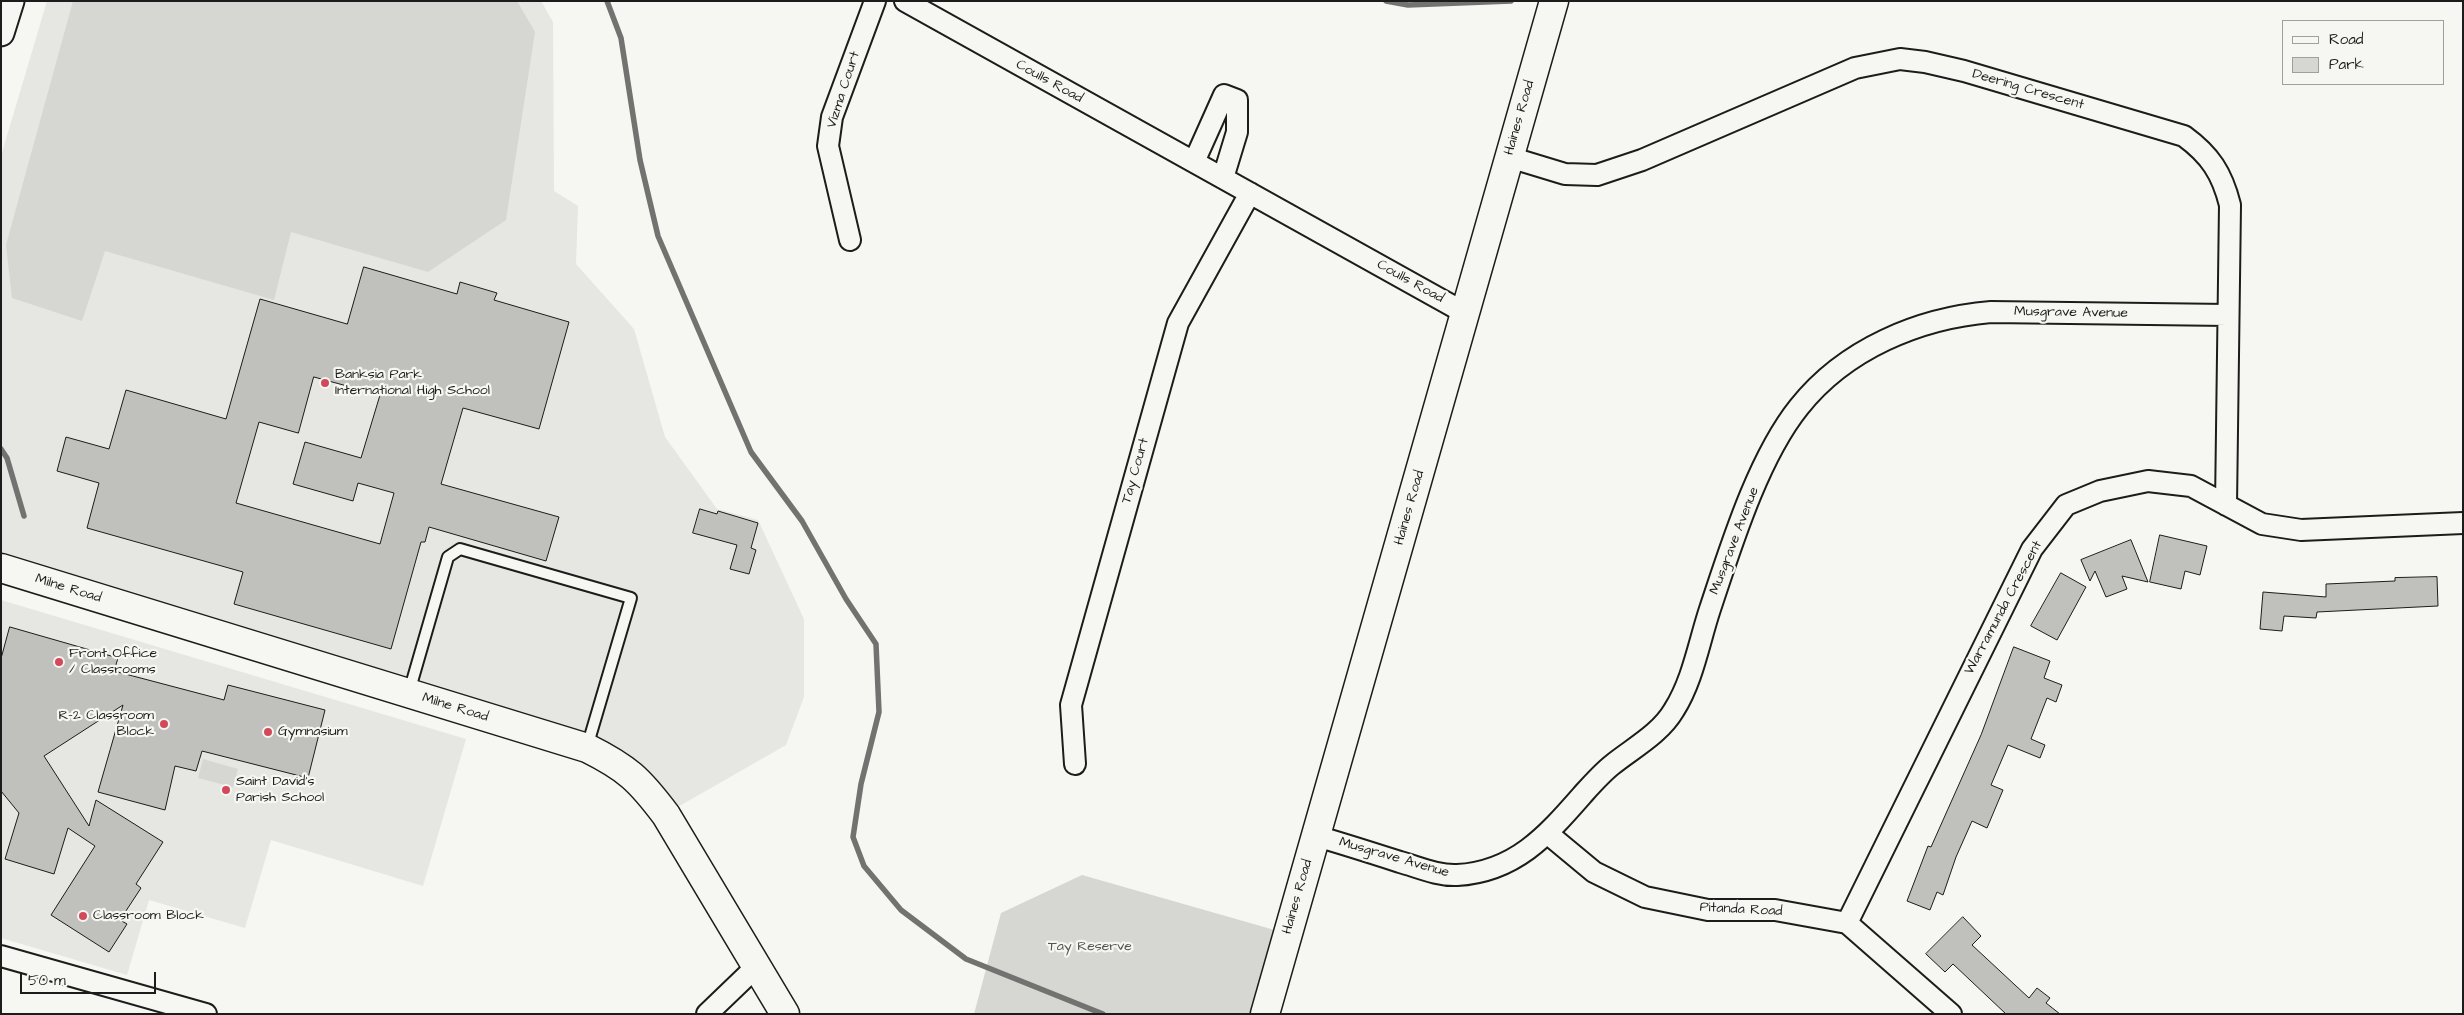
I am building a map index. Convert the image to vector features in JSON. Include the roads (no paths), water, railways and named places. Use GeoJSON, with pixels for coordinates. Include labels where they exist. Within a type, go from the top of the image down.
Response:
{"type":"FeatureCollection","features":[{"type":"Feature","properties":{"kind":"main road","name":"Haines Road"},"geometry":{"type":"LineString","coordinates":[[1265,1014],[1554,1]]}},
{"type":"Feature","properties":{"kind":"main road","name":"Milne Road"},"geometry":{"type":"LineString","coordinates":[[1,568],[587,748],[618,763],[644,785],[666,816],[758,965],[785,1014]]}},
{"type":"Feature","properties":{"kind":"street"},"geometry":{"type":"LineString","coordinates":[[1,33],[11,1]]}},
{"type":"Feature","properties":{"kind":"street","name":"Vizma Court"},"geometry":{"type":"LineString","coordinates":[[850,240],[828,146],[832,117],[875,1]]}},
{"type":"Feature","properties":{"kind":"street","name":"Coulls Road"},"geometry":{"type":"LineString","coordinates":[[905,1],[1465,313]]}},
{"type":"Feature","properties":{"kind":"street","name":"Deering Crescent"},"geometry":{"type":"LineString","coordinates":[[1509,157],[1565,174],[1597,175],[1642,160],[1855,68],[1900,59],[1926,62],[2159,127],[2184,136],[2203,150],[2226,187],[2230,205],[2226,505]]}},
{"type":"Feature","properties":{"kind":"street"},"geometry":{"type":"LineString","coordinates":[[1194,162],[1224,95],[1237,100],[1237,132],[1223,178]]}},
{"type":"Feature","properties":{"kind":"street","name":"Tay Court"},"geometry":{"type":"LineString","coordinates":[[1075,764],[1071,706],[1178,323],[1250,193]]}},
{"type":"Feature","properties":{"kind":"street","name":"Musgrave Avenue"},"geometry":{"type":"LineString","coordinates":[[1316,836],[1431,871],[1455,875],[1484,871],[1507,864],[1523,854],[1547,833],[1611,766],[1656,731],[1674,710],[1687,682],[1732,544],[1771,450],[1798,408],[1820,384],[1875,345],[1901,332],[1960,315],[1991,312],[2228,315]]}},
{"type":"Feature","properties":{"kind":"street","name":"Warramunda Crescent"},"geometry":{"type":"LineString","coordinates":[[1847,923],[2032,549],[2066,505],[2100,491],[2148,481],[2191,486],[2262,524],[2301,530],[2463,523]]}},
{"type":"Feature","properties":{"kind":"street","name":"Pitanda Road"},"geometry":{"type":"LineString","coordinates":[[1547,833],[1594,872],[1646,897],[1708,910],[1775,910],[1847,923]]}},
{"type":"Feature","properties":{"kind":"street"},"geometry":{"type":"LineString","coordinates":[[1847,923],[1951,1014]]}},
{"type":"Feature","properties":{"kind":"street"},"geometry":{"type":"LineString","coordinates":[[1,956],[206,1014]]}},
{"type":"Feature","properties":{"kind":"street"},"geometry":{"type":"LineString","coordinates":[[707,1014],[758,965]]}},
{"type":"Feature","properties":{"kind":"lane"},"geometry":{"type":"LineString","coordinates":[[409,693],[448,557],[460,549],[631,598],[587,748]]}},
{"type":"Feature","properties":{"kind":"waterway"},"geometry":{"type":"LineString","coordinates":[[607,1],[621,38],[640,160],[658,236],[751,452],[802,521],[846,599],[876,644],[879,712],[861,784],[853,837],[864,866],[901,910],[966,959],[1103,1014]]}},
{"type":"Feature","properties":{"kind":"waterway"},"geometry":{"type":"LineString","coordinates":[[1386,1],[1408,5],[1511,1]]}},
{"type":"Feature","properties":{"kind":"waterway"},"geometry":{"type":"LineString","coordinates":[[1,449],[7,458],[24,516]]}},
{"type":"Feature","properties":{"kind":"place","name":"Banksia Park International High School"},"geometry":{"type":"Point","coordinates":[325,383]}},
{"type":"Feature","properties":{"kind":"place","name":"Front Office / Classrooms"},"geometry":{"type":"Point","coordinates":[59,662]}},
{"type":"Feature","properties":{"kind":"place","name":"R-2 Classroom Block"},"geometry":{"type":"Point","coordinates":[164,724]}},
{"type":"Feature","properties":{"kind":"place","name":"Gymnasium"},"geometry":{"type":"Point","coordinates":[268,732]}},
{"type":"Feature","properties":{"kind":"place","name":"Saint David's Parish School"},"geometry":{"type":"Point","coordinates":[226,790]}},
{"type":"Feature","properties":{"kind":"place","name":"Classroom Block"},"geometry":{"type":"Point","coordinates":[83,916]}},
{"type":"Feature","properties":{"kind":"park label","name":"Tay Reserve"},"geometry":{"type":"Point","coordinates":[1090,947]}}]}
